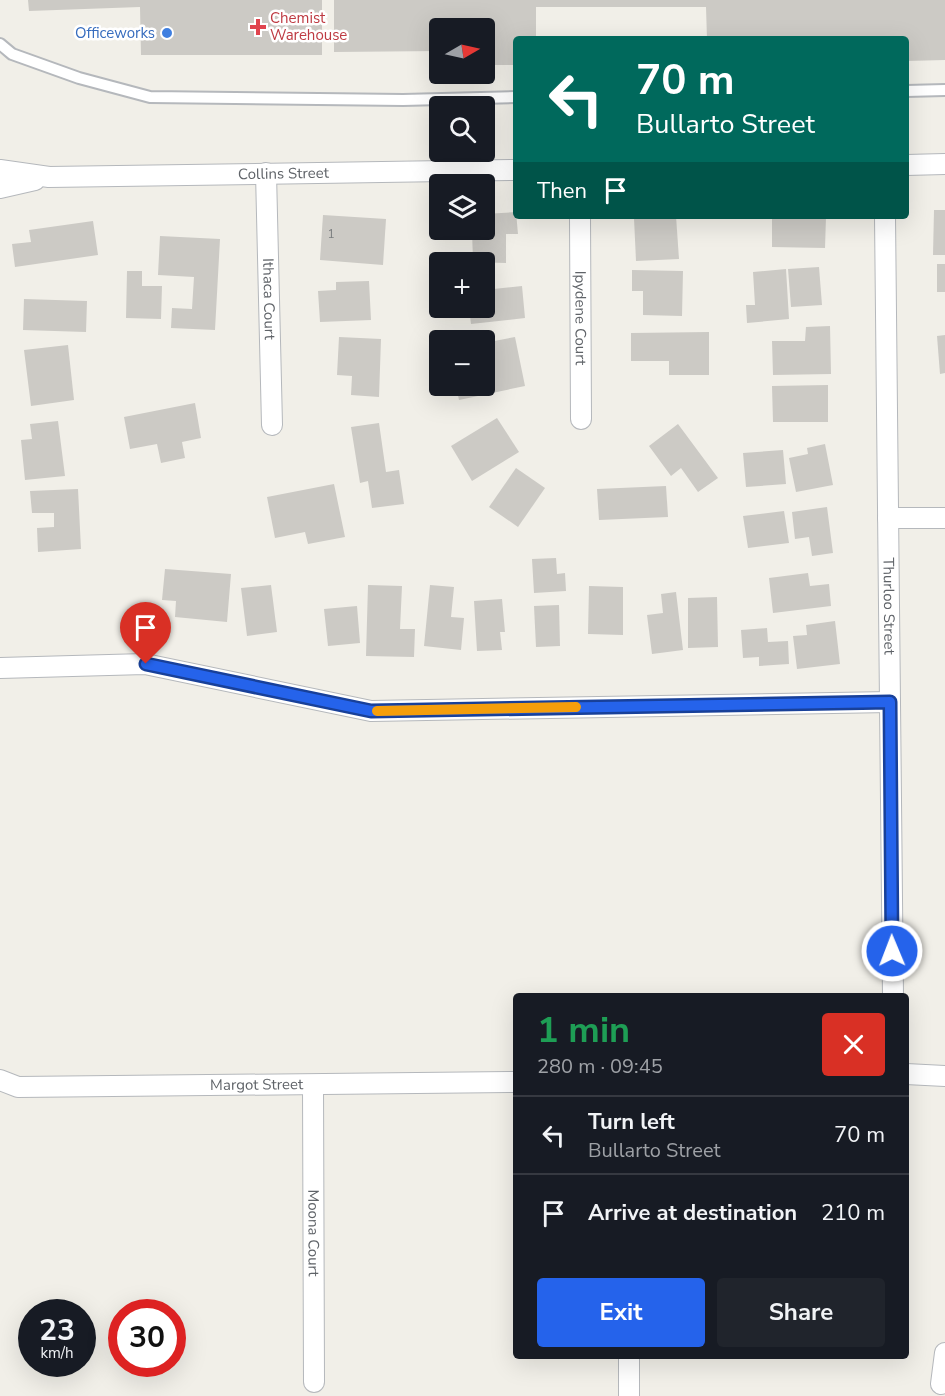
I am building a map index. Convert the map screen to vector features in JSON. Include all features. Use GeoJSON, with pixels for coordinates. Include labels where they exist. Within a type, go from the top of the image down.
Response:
{"type":"FeatureCollection","features":[{"type":"Feature","properties":{"kind":"street"},"geometry":{"type":"LineString","coordinates":[[909,165],[945,164]]}},
{"type":"Feature","properties":{"kind":"street","name":"Collins Street"},"geometry":{"type":"LineString","coordinates":[[0,170],[49,177],[513,170]]}},
{"type":"Feature","properties":{"kind":"street","name":"Ithaca Court"},"geometry":{"type":"LineString","coordinates":[[266,173],[272,426]]}},
{"type":"Feature","properties":{"kind":"street","name":"Collins Street"},"geometry":{"type":"LineString","coordinates":[[0,188],[49,177]]}},
{"type":"Feature","properties":{"kind":"street","name":"Ipydene Court"},"geometry":{"type":"LineString","coordinates":[[580,219],[581,419]]}},
{"type":"Feature","properties":{"kind":"street","name":"Thurloo Street"},"geometry":{"type":"LineString","coordinates":[[885,219],[893,993]]}},
{"type":"Feature","properties":{"kind":"street"},"geometry":{"type":"LineString","coordinates":[[888,518],[945,518]]}},
{"type":"Feature","properties":{"kind":"street"},"geometry":{"type":"LineString","coordinates":[[0,668],[146,664],[371,711],[890,702]]}},
{"type":"Feature","properties":{"kind":"street"},"geometry":{"type":"LineString","coordinates":[[909,1074],[945,1076]]}},
{"type":"Feature","properties":{"kind":"street","name":"Margot Street"},"geometry":{"type":"LineString","coordinates":[[0,1080],[18,1087],[513,1082]]}},
{"type":"Feature","properties":{"kind":"street","name":"Moona Court"},"geometry":{"type":"LineString","coordinates":[[313,1085],[314,1382]]}},
{"type":"Feature","properties":{"kind":"street"},"geometry":{"type":"LineString","coordinates":[[941,1384],[945,1353]]}},
{"type":"Feature","properties":{"kind":"street"},"geometry":{"type":"LineString","coordinates":[[629,1359],[629,1396]]}},
{"type":"Feature","properties":{"kind":"lane"},"geometry":{"type":"LineString","coordinates":[[0,44],[12,54],[79,78],[150,98],[403,100],[513,97]]}},
{"type":"Feature","properties":{"kind":"lane"},"geometry":{"type":"LineString","coordinates":[[909,91],[945,90]]}},
{"type":"Feature","properties":{"kind":"building","name":"Chemist Warehouse"},"geometry":{"type":"Polygon","coordinates":[[[28,0],[322,0],[322,55],[141,55],[140,7],[29,11],[28,0]]]}},
{"type":"Feature","properties":{"kind":"building"},"geometry":{"type":"Polygon","coordinates":[[[334,0],[945,0],[945,60],[909,61],[909,36],[707,36],[706,7],[536,7],[536,36],[513,36],[513,65],[495,65],[495,18],[429,18],[429,51],[334,52],[334,0]]]}},
{"type":"Feature","properties":{"kind":"building"},"geometry":{"type":"Polygon","coordinates":[[[934,210],[945,210],[945,255],[933,255],[934,210]]]}},
{"type":"Feature","properties":{"kind":"building"},"geometry":{"type":"Polygon","coordinates":[[[513,212],[513,219],[517,219],[518,234],[506,234],[506,263],[495,263],[495,252],[473,252],[472,240],[495,240],[495,213],[513,212]]]}},
{"type":"Feature","properties":{"kind":"building"},"geometry":{"type":"Polygon","coordinates":[[[323,215],[386,219],[383,265],[320,260],[323,215]]]}},
{"type":"Feature","properties":{"kind":"building"},"geometry":{"type":"Polygon","coordinates":[[[634,219],[676,219],[679,259],[636,261],[634,219]]]}},
{"type":"Feature","properties":{"kind":"building"},"geometry":{"type":"Polygon","coordinates":[[[772,219],[826,219],[825,248],[772,247],[772,219]]]}},
{"type":"Feature","properties":{"kind":"building"},"geometry":{"type":"Polygon","coordinates":[[[93,221],[98,255],[15,267],[12,244],[31,242],[29,230],[93,221]]]}},
{"type":"Feature","properties":{"kind":"building"},"geometry":{"type":"Polygon","coordinates":[[[160,236],[220,239],[215,330],[171,328],[172,308],[192,309],[194,277],[158,275],[160,236]]]}},
{"type":"Feature","properties":{"kind":"building"},"geometry":{"type":"Polygon","coordinates":[[[937,264],[945,264],[945,292],[937,292],[937,264]]]}},
{"type":"Feature","properties":{"kind":"building"},"geometry":{"type":"Polygon","coordinates":[[[819,267],[822,305],[791,307],[788,269],[819,267]]]}},
{"type":"Feature","properties":{"kind":"building"},"geometry":{"type":"Polygon","coordinates":[[[786,269],[789,319],[747,323],[746,305],[755,305],[753,272],[786,269]]]}},
{"type":"Feature","properties":{"kind":"building"},"geometry":{"type":"Polygon","coordinates":[[[632,270],[683,271],[682,316],[643,315],[643,291],[632,291],[632,270]]]}},
{"type":"Feature","properties":{"kind":"building"},"geometry":{"type":"Polygon","coordinates":[[[127,271],[142,271],[142,286],[162,286],[161,319],[126,318],[127,271]]]}},
{"type":"Feature","properties":{"kind":"building"},"geometry":{"type":"Polygon","coordinates":[[[369,281],[371,320],[320,322],[318,291],[336,290],[336,282],[369,281]]]}},
{"type":"Feature","properties":{"kind":"building"},"geometry":{"type":"Polygon","coordinates":[[[522,286],[525,318],[471,324],[470,318],[495,318],[495,289],[522,286]]]}},
{"type":"Feature","properties":{"kind":"building"},"geometry":{"type":"Polygon","coordinates":[[[24,299],[87,301],[86,332],[23,330],[24,299]]]}},
{"type":"Feature","properties":{"kind":"building"},"geometry":{"type":"Polygon","coordinates":[[[830,326],[831,374],[773,375],[772,341],[805,341],[806,327],[830,326]]]}},
{"type":"Feature","properties":{"kind":"building"},"geometry":{"type":"Polygon","coordinates":[[[709,332],[709,375],[669,375],[669,361],[631,361],[631,333],[709,332]]]}},
{"type":"Feature","properties":{"kind":"building"},"geometry":{"type":"Polygon","coordinates":[[[945,335],[945,373],[940,374],[937,336],[945,335]]]}},
{"type":"Feature","properties":{"kind":"building"},"geometry":{"type":"Polygon","coordinates":[[[339,337],[381,339],[379,397],[351,395],[352,376],[337,375],[339,337]]]}},
{"type":"Feature","properties":{"kind":"building"},"geometry":{"type":"Polygon","coordinates":[[[515,337],[525,386],[495,392],[495,341],[515,337]]]}},
{"type":"Feature","properties":{"kind":"building"},"geometry":{"type":"Polygon","coordinates":[[[68,345],[74,400],[31,406],[24,350],[68,345]]]}},
{"type":"Feature","properties":{"kind":"building"},"geometry":{"type":"Polygon","coordinates":[[[828,385],[828,422],[773,422],[772,386],[828,385]]]}},
{"type":"Feature","properties":{"kind":"building"},"geometry":{"type":"Polygon","coordinates":[[[458,396],[478,396],[459,400],[458,396]]]}},
{"type":"Feature","properties":{"kind":"building"},"geometry":{"type":"Polygon","coordinates":[[[195,403],[201,438],[182,442],[185,458],[161,463],[157,444],[130,449],[124,417],[195,403]]]}},
{"type":"Feature","properties":{"kind":"building"},"geometry":{"type":"Polygon","coordinates":[[[497,418],[519,452],[472,481],[451,446],[497,418]]]}},
{"type":"Feature","properties":{"kind":"building"},"geometry":{"type":"Polygon","coordinates":[[[58,421],[65,476],[25,480],[21,440],[32,439],[30,424],[58,421]]]}},
{"type":"Feature","properties":{"kind":"building"},"geometry":{"type":"Polygon","coordinates":[[[379,423],[386,472],[399,470],[404,504],[372,508],[368,481],[360,483],[351,427],[379,423]]]}},
{"type":"Feature","properties":{"kind":"building"},"geometry":{"type":"Polygon","coordinates":[[[678,424],[718,478],[698,492],[681,468],[671,476],[649,446],[678,424]]]}},
{"type":"Feature","properties":{"kind":"building"},"geometry":{"type":"Polygon","coordinates":[[[825,444],[833,485],[796,492],[789,458],[808,454],[807,448],[825,444]]]}},
{"type":"Feature","properties":{"kind":"building"},"geometry":{"type":"Polygon","coordinates":[[[783,450],[786,484],[746,487],[743,453],[783,450]]]}},
{"type":"Feature","properties":{"kind":"building"},"geometry":{"type":"Polygon","coordinates":[[[516,468],[545,488],[518,527],[489,507],[516,468]]]}},
{"type":"Feature","properties":{"kind":"building"},"geometry":{"type":"Polygon","coordinates":[[[334,484],[345,537],[308,544],[305,532],[275,538],[267,497],[334,484]]]}},
{"type":"Feature","properties":{"kind":"building"},"geometry":{"type":"Polygon","coordinates":[[[666,486],[668,517],[599,520],[597,489],[666,486]]]}},
{"type":"Feature","properties":{"kind":"building"},"geometry":{"type":"Polygon","coordinates":[[[78,489],[81,549],[38,552],[37,528],[54,527],[54,513],[32,513],[30,491],[78,489]]]}},
{"type":"Feature","properties":{"kind":"building"},"geometry":{"type":"Polygon","coordinates":[[[827,507],[833,553],[812,556],[809,537],[795,539],[792,512],[827,507]]]}},
{"type":"Feature","properties":{"kind":"building"},"geometry":{"type":"Polygon","coordinates":[[[784,511],[789,543],[748,548],[743,516],[784,511]]]}},
{"type":"Feature","properties":{"kind":"building"},"geometry":{"type":"Polygon","coordinates":[[[556,558],[557,574],[565,573],[566,591],[534,593],[532,559],[556,558]]]}},
{"type":"Feature","properties":{"kind":"building"},"geometry":{"type":"Polygon","coordinates":[[[165,569],[231,574],[227,622],[175,617],[176,601],[162,600],[165,569]]]}},
{"type":"Feature","properties":{"kind":"building"},"geometry":{"type":"Polygon","coordinates":[[[808,573],[810,586],[829,584],[831,606],[773,613],[769,578],[808,573]]]}},
{"type":"Feature","properties":{"kind":"building"},"geometry":{"type":"Polygon","coordinates":[[[271,585],[277,632],[247,636],[241,588],[271,585]]]}},
{"type":"Feature","properties":{"kind":"building"},"geometry":{"type":"Polygon","coordinates":[[[368,585],[402,586],[400,629],[415,629],[414,657],[366,656],[368,585]]]}},
{"type":"Feature","properties":{"kind":"building"},"geometry":{"type":"Polygon","coordinates":[[[430,585],[454,587],[451,617],[464,618],[461,650],[424,646],[430,585]]]}},
{"type":"Feature","properties":{"kind":"building"},"geometry":{"type":"Polygon","coordinates":[[[589,586],[623,587],[623,635],[588,634],[589,586]]]}},
{"type":"Feature","properties":{"kind":"building"},"geometry":{"type":"Polygon","coordinates":[[[676,592],[683,650],[652,654],[647,615],[663,613],[661,594],[676,592]]]}},
{"type":"Feature","properties":{"kind":"building"},"geometry":{"type":"Polygon","coordinates":[[[717,597],[718,647],[688,648],[688,598],[717,597]]]}},
{"type":"Feature","properties":{"kind":"building"},"geometry":{"type":"Polygon","coordinates":[[[502,599],[505,632],[500,632],[502,650],[477,651],[474,601],[502,599]]]}},
{"type":"Feature","properties":{"kind":"building"},"geometry":{"type":"Polygon","coordinates":[[[559,605],[560,646],[536,647],[534,606],[559,605]]]}},
{"type":"Feature","properties":{"kind":"building"},"geometry":{"type":"Polygon","coordinates":[[[357,606],[360,643],[328,646],[324,609],[357,606]]]}},
{"type":"Feature","properties":{"kind":"building"},"geometry":{"type":"Polygon","coordinates":[[[835,621],[840,664],[797,669],[793,636],[807,635],[806,625],[835,621]]]}},
{"type":"Feature","properties":{"kind":"building"},"geometry":{"type":"Polygon","coordinates":[[[767,628],[768,642],[788,641],[789,664],[759,666],[759,657],[743,658],[741,630],[767,628]]]}},
{"type":"Feature","properties":{"kind":"slow traffic"},"geometry":{"type":"LineString","coordinates":[[377,711],[576,707]]}},
{"type":"Feature","properties":{"kind":"place","name":"Chemist Warehouse"},"geometry":{"type":"Point","coordinates":[258,27]}},
{"type":"Feature","properties":{"kind":"place","name":"Officeworks"},"geometry":{"type":"Point","coordinates":[167,33]}},
{"type":"Feature","properties":{"kind":"route"},"geometry":{"type":"LineString","coordinates":[[146,664],[371,711],[890,702],[892,951]]}}]}
